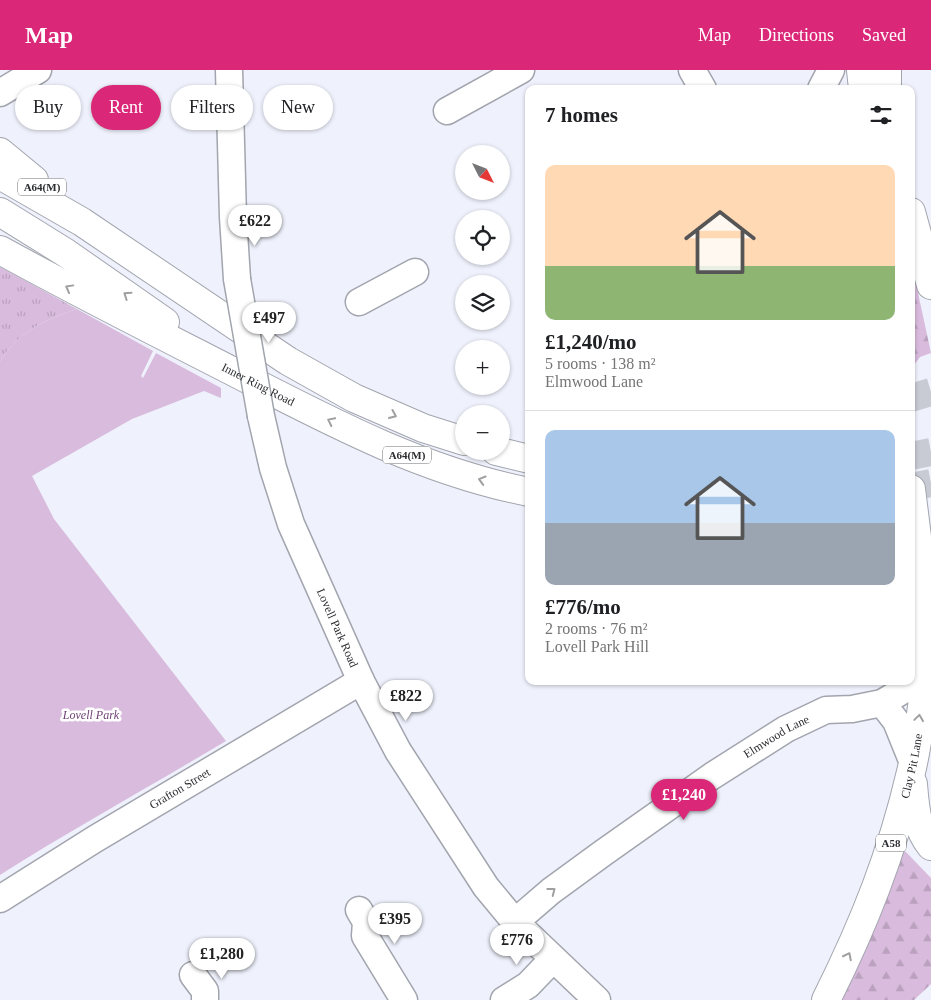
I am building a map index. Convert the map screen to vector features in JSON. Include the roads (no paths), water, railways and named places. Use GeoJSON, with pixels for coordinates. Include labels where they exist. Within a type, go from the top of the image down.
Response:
{"type":"FeatureCollection","features":[{"type":"Feature","properties":{"kind":"highway"},"geometry":{"type":"LineString","coordinates":[[861,70],[863,85]]}},
{"type":"Feature","properties":{"kind":"highway"},"geometry":{"type":"LineString","coordinates":[[887,70],[887,85]]}},
{"type":"Feature","properties":{"kind":"highway","name":"A64(M)"},"geometry":{"type":"LineString","coordinates":[[0,152],[82,222]]}},
{"type":"Feature","properties":{"kind":"highway","name":"A64(M)"},"geometry":{"type":"LineString","coordinates":[[0,175],[82,222],[288,360],[354,398],[424,428],[455,438]]}},
{"type":"Feature","properties":{"kind":"highway","name":"A64(M)"},"geometry":{"type":"LineString","coordinates":[[0,212],[66,253],[157,315],[206,358]]}},
{"type":"Feature","properties":{"kind":"highway"},"geometry":{"type":"LineString","coordinates":[[915,227],[931,285]]}},
{"type":"Feature","properties":{"kind":"highway","name":"Inner Ring Road"},"geometry":{"type":"LineString","coordinates":[[0,250],[206,358],[369,440],[440,468],[525,491]]}},
{"type":"Feature","properties":{"kind":"highway"},"geometry":{"type":"LineString","coordinates":[[510,454],[525,458]]}},
{"type":"Feature","properties":{"kind":"highway","name":"Clay Pit Lane"},"geometry":{"type":"LineString","coordinates":[[826,1000],[852,948],[882,876],[912,767],[928,664],[917,650],[918,545],[915,521]]}},
{"type":"Feature","properties":{"kind":"highway"},"geometry":{"type":"LineString","coordinates":[[912,767],[916,816],[921,833],[931,846]]}},
{"type":"Feature","properties":{"kind":"street"},"geometry":{"type":"LineString","coordinates":[[0,93],[38,70]]}},
{"type":"Feature","properties":{"kind":"street","name":"Lovell Park Road"},"geometry":{"type":"LineString","coordinates":[[229,70],[233,218],[237,279],[261,416],[273,468],[291,524],[361,681],[398,752],[424,794],[486,888],[515,922],[552,960],[597,1000]]}},
{"type":"Feature","properties":{"kind":"street"},"geometry":{"type":"LineString","coordinates":[[447,111],[521,70]]}},
{"type":"Feature","properties":{"kind":"street"},"geometry":{"type":"LineString","coordinates":[[692,70],[701,85]]}},
{"type":"Feature","properties":{"kind":"street"},"geometry":{"type":"LineString","coordinates":[[823,85],[831,70]]}},
{"type":"Feature","properties":{"kind":"street"},"geometry":{"type":"LineString","coordinates":[[359,302],[415,272]]}},
{"type":"Feature","properties":{"kind":"street","name":"Elmwood Lane"},"geometry":{"type":"LineString","coordinates":[[915,675],[928,664]]}},
{"type":"Feature","properties":{"kind":"street","name":"Grafton Street"},"geometry":{"type":"LineString","coordinates":[[0,899],[95,839],[361,681]]}},
{"type":"Feature","properties":{"kind":"street","name":"Elmwood Lane"},"geometry":{"type":"LineString","coordinates":[[515,922],[551,891],[603,853],[712,776],[771,738],[826,710],[852,709],[882,703],[903,685]]}},
{"type":"Feature","properties":{"kind":"street"},"geometry":{"type":"LineString","coordinates":[[882,703],[896,721],[912,767]]}},
{"type":"Feature","properties":{"kind":"street"},"geometry":{"type":"LineString","coordinates":[[359,910],[366,922],[365,936],[404,1000]]}},
{"type":"Feature","properties":{"kind":"street"},"geometry":{"type":"LineString","coordinates":[[504,1000],[528,985],[552,960]]}},
{"type":"Feature","properties":{"kind":"street"},"geometry":{"type":"LineString","coordinates":[[193,975],[205,992],[204,1000]]}},
{"type":"Feature","properties":{"kind":"tunnel"},"geometry":{"type":"LineString","coordinates":[[915,397],[931,392]]}},
{"type":"Feature","properties":{"kind":"tunnel"},"geometry":{"type":"LineString","coordinates":[[915,455],[931,452]]}},
{"type":"Feature","properties":{"kind":"tunnel"},"geometry":{"type":"LineString","coordinates":[[915,486],[931,483]]}},
{"type":"Feature","properties":{"kind":"park label","name":"Lovell Park"},"geometry":{"type":"Point","coordinates":[91,715]}}]}
